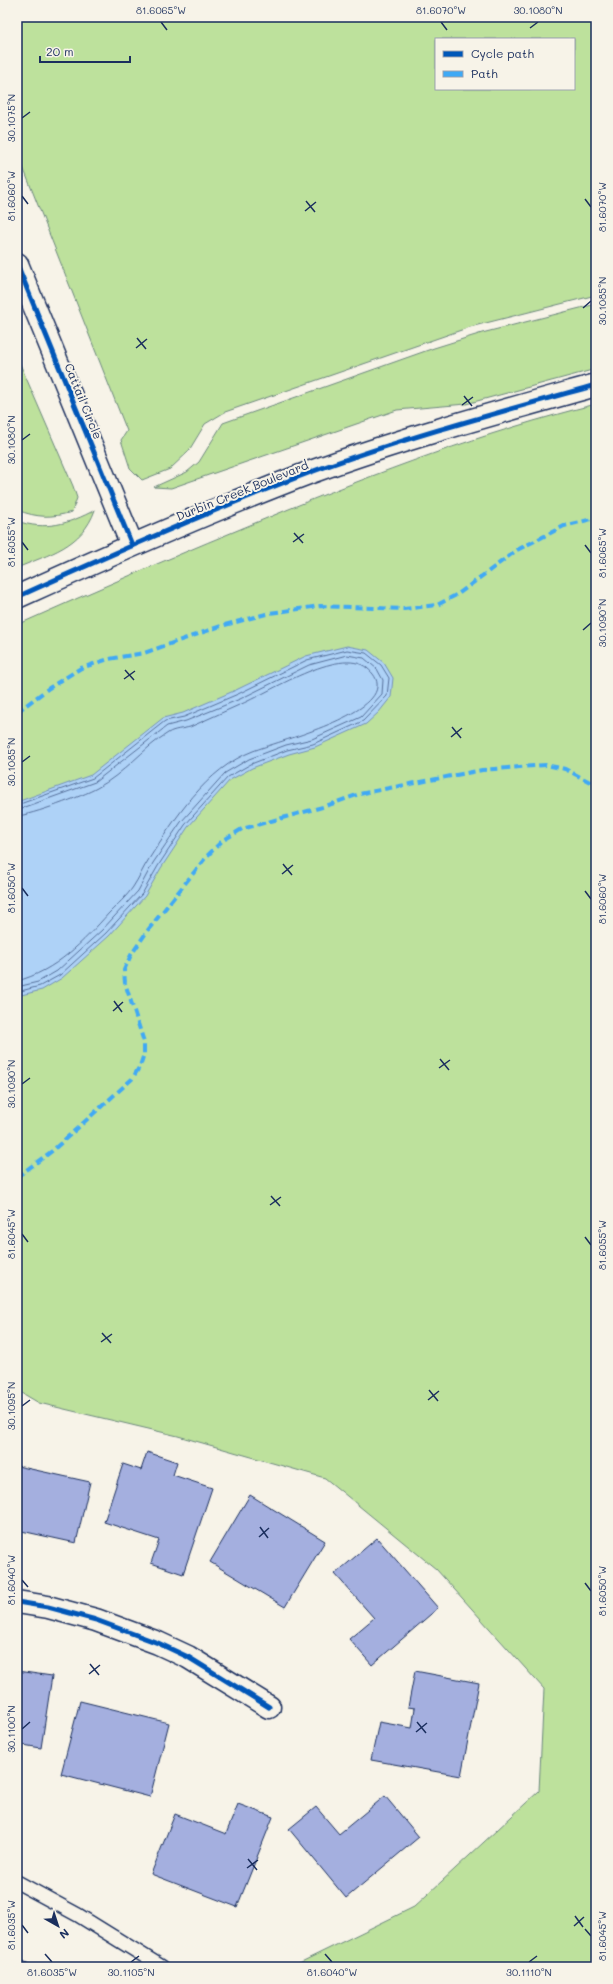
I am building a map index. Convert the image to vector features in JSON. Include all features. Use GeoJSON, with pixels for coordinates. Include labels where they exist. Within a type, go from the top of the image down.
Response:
{"type":"FeatureCollection","features":[{"type":"Feature","properties":{"kind":"street","name":"Cattail Circle"},"geometry":{"type":"LineString","coordinates":[[17,264],[132,545]]}},
{"type":"Feature","properties":{"kind":"street","name":"Durbin Creek Boulevard"},"geometry":{"type":"LineString","coordinates":[[17,597],[132,545],[333,465],[422,435],[596,385]]}},
{"type":"Feature","properties":{"kind":"street"},"geometry":{"type":"LineString","coordinates":[[17,1602],[48,1607],[96,1620],[158,1643],[188,1657],[269,1707]]}},
{"type":"Feature","properties":{"kind":"lane"},"geometry":{"type":"LineString","coordinates":[[17,1882],[78,1915],[162,1967]]}},
{"type":"Feature","properties":{"kind":"green space"},"geometry":{"type":"Polygon","coordinates":[[[17,17],[596,17],[596,295],[470,327],[225,412],[205,424],[188,452],[170,469],[142,480],[130,468],[121,440],[127,431],[17,152],[17,17]]]}},
{"type":"Feature","properties":{"kind":"green space"},"geometry":{"type":"Polygon","coordinates":[[[596,304],[596,369],[466,404],[397,410],[171,488],[154,487],[187,472],[199,462],[223,423],[434,348],[482,333],[596,304]]]}},
{"type":"Feature","properties":{"kind":"green space"},"geometry":{"type":"Polygon","coordinates":[[[17,357],[73,486],[77,498],[72,512],[51,516],[38,516],[17,510],[17,357]]]}},
{"type":"Feature","properties":{"kind":"green space"},"geometry":{"type":"Polygon","coordinates":[[[596,404],[596,1967],[291,1967],[414,1907],[539,1791],[544,1689],[436,1569],[325,1478],[178,1436],[39,1403],[17,1390],[17,625],[176,556],[352,484],[473,440],[513,427],[596,404]]]}},
{"type":"Feature","properties":{"kind":"green space"},"geometry":{"type":"Polygon","coordinates":[[[95,510],[82,533],[73,541],[63,548],[17,568],[17,521],[27,524],[47,526],[76,519],[95,510]]]}},
{"type":"Feature","properties":{"kind":"water"},"geometry":{"type":"Polygon","coordinates":[[[347,646],[368,650],[384,663],[393,678],[391,697],[379,712],[366,724],[315,747],[289,754],[252,768],[230,780],[188,827],[161,868],[145,896],[109,936],[62,978],[42,990],[17,996],[17,802],[91,775],[163,718],[183,713],[236,690],[306,656],[347,646]]]}},
{"type":"Feature","properties":{"kind":"building"},"geometry":{"type":"Polygon","coordinates":[[[147,1452],[177,1462],[173,1475],[212,1488],[183,1574],[151,1563],[159,1540],[104,1522],[123,1464],[141,1470],[147,1452]]]}},
{"type":"Feature","properties":{"kind":"building"},"geometry":{"type":"Polygon","coordinates":[[[17,1466],[90,1482],[76,1543],[17,1530],[17,1466]]]}},
{"type":"Feature","properties":{"kind":"building"},"geometry":{"type":"Polygon","coordinates":[[[250,1495],[325,1541],[285,1607],[210,1562],[250,1495]]]}},
{"type":"Feature","properties":{"kind":"building"},"geometry":{"type":"Polygon","coordinates":[[[377,1538],[438,1608],[372,1665],[349,1639],[374,1618],[335,1574],[377,1538]]]}},
{"type":"Feature","properties":{"kind":"building"},"geometry":{"type":"Polygon","coordinates":[[[17,1671],[52,1676],[41,1748],[17,1744],[17,1671]]]}},
{"type":"Feature","properties":{"kind":"building"},"geometry":{"type":"Polygon","coordinates":[[[415,1671],[479,1683],[461,1776],[371,1760],[379,1722],[412,1728],[415,1708],[408,1707],[415,1671]]]}},
{"type":"Feature","properties":{"kind":"building"},"geometry":{"type":"Polygon","coordinates":[[[80,1701],[169,1723],[150,1797],[61,1774],[80,1701]]]}},
{"type":"Feature","properties":{"kind":"building"},"geometry":{"type":"Polygon","coordinates":[[[385,1796],[419,1837],[346,1898],[289,1829],[316,1807],[339,1834],[385,1796]]]}},
{"type":"Feature","properties":{"kind":"building"},"geometry":{"type":"Polygon","coordinates":[[[238,1804],[273,1817],[237,1907],[151,1874],[175,1814],[226,1834],[238,1804]]]}},
{"type":"Feature","properties":{"kind":"building"},"geometry":{"type":"Polygon","coordinates":[[[22,1960],[34,1967],[18,1967],[22,1960]]]}},
{"type":"Feature","properties":{"kind":"marked path"},"geometry":{"type":"LineString","coordinates":[[17,712],[49,688],[81,668],[109,659],[144,653],[221,626],[270,613],[320,606],[404,609],[437,605],[458,594],[517,550],[564,526],[596,518]]}},
{"type":"Feature","properties":{"kind":"marked path"},"geometry":{"type":"LineString","coordinates":[[17,1177],[52,1151],[132,1079],[140,1066],[144,1054],[144,1042],[125,983],[124,970],[131,955],[148,930],[207,856],[222,841],[242,829],[326,806],[359,794],[482,770],[546,765],[565,769],[596,785]]}},
{"type":"Feature","properties":{"kind":"cycle path"},"geometry":{"type":"LineString","coordinates":[[17,264],[132,545]]}},
{"type":"Feature","properties":{"kind":"cycle path"},"geometry":{"type":"LineString","coordinates":[[17,597],[163,532],[311,472],[488,415],[596,385]]}},
{"type":"Feature","properties":{"kind":"cycle path"},"geometry":{"type":"LineString","coordinates":[[17,1602],[48,1607],[96,1620],[158,1643],[188,1657],[269,1707]]}}]}
